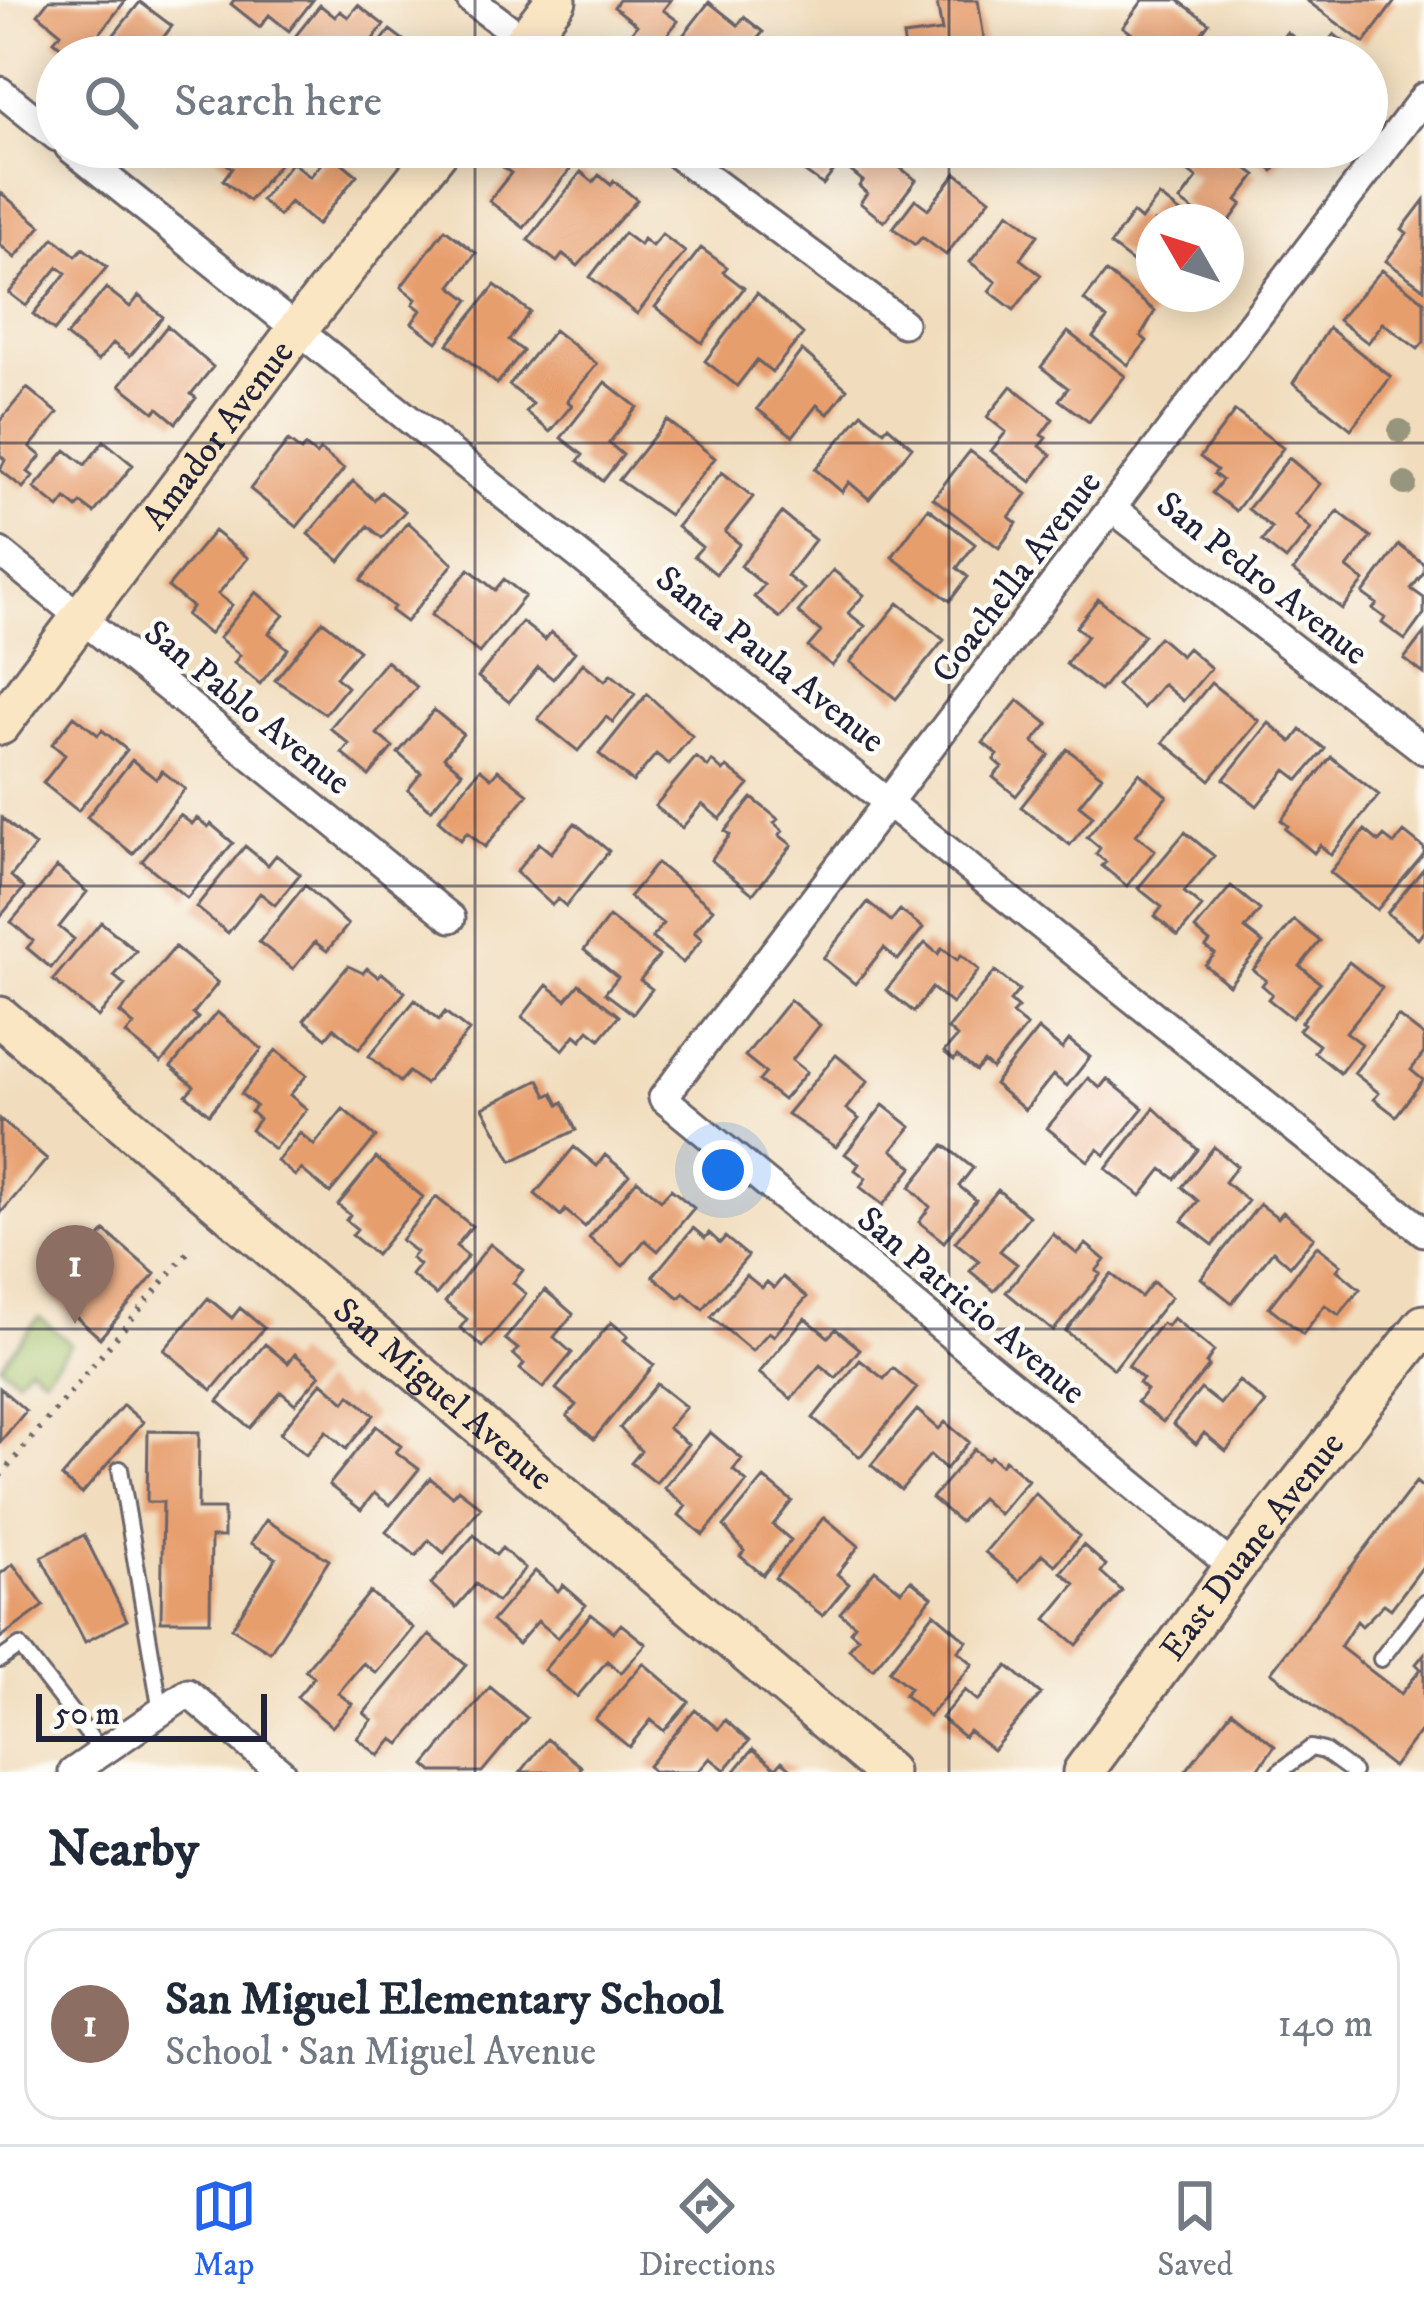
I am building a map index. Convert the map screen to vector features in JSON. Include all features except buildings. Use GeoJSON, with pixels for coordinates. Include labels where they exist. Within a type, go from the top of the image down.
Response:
{"type":"FeatureCollection","features":[{"type":"Feature","properties":{"kind":"street"},"geometry":{"type":"LineString","coordinates":[[471,0],[510,36]]}},
{"type":"Feature","properties":{"kind":"street"},"geometry":{"type":"LineString","coordinates":[[537,36],[556,0]]}},
{"type":"Feature","properties":{"kind":"street"},"geometry":{"type":"LineString","coordinates":[[0,91],[36,120]]}},
{"type":"Feature","properties":{"kind":"street","name":"Coachella Avenue"},"geometry":{"type":"LineString","coordinates":[[1388,145],[1424,97]]}},
{"type":"Feature","properties":{"kind":"street","name":"Santa Paula Avenue"},"geometry":{"type":"LineString","coordinates":[[95,168],[1424,1232]]}},
{"type":"Feature","properties":{"kind":"street","name":"Amador Avenue"},"geometry":{"type":"LineString","coordinates":[[0,725],[424,168]]}},
{"type":"Feature","properties":{"kind":"street"},"geometry":{"type":"LineString","coordinates":[[695,168],[902,322]]}},
{"type":"Feature","properties":{"kind":"street","name":"Coachella Avenue"},"geometry":{"type":"LineString","coordinates":[[663,1098],[1370,168]]}},
{"type":"Feature","properties":{"kind":"street","name":"San Pedro Avenue"},"geometry":{"type":"LineString","coordinates":[[1113,509],[1424,749]]}},
{"type":"Feature","properties":{"kind":"street","name":"San Pablo Avenue"},"geometry":{"type":"LineString","coordinates":[[0,551],[451,918]]}},
{"type":"Feature","properties":{"kind":"street","name":"San Miguel Avenue"},"geometry":{"type":"LineString","coordinates":[[0,1017],[887,1772]]}},
{"type":"Feature","properties":{"kind":"street","name":"San Patricio Avenue"},"geometry":{"type":"LineString","coordinates":[[663,1098],[1234,1568]]}},
{"type":"Feature","properties":{"kind":"street","name":"East Duane Avenue"},"geometry":{"type":"LineString","coordinates":[[1083,1772],[1234,1568],[1424,1325]]}},
{"type":"Feature","properties":{"kind":"street"},"geometry":{"type":"LineString","coordinates":[[73,1772],[188,1693],[281,1772]]}},
{"type":"Feature","properties":{"kind":"lane"},"geometry":{"type":"LineString","coordinates":[[120,1468],[160,1712]]}},
{"type":"Feature","properties":{"kind":"lane"},"geometry":{"type":"LineString","coordinates":[[1382,1659],[1424,1603]]}},
{"type":"Feature","properties":{"kind":"lane"},"geometry":{"type":"LineString","coordinates":[[0,1660],[20,1646],[101,1751]]}},
{"type":"Feature","properties":{"kind":"lane"},"geometry":{"type":"LineString","coordinates":[[1280,1772],[1311,1748],[1324,1751],[1353,1772]]}},
{"type":"Feature","properties":{"kind":"path"},"geometry":{"type":"LineString","coordinates":[[0,1477],[188,1252]]}},
{"type":"Feature","properties":{"kind":"green space"},"geometry":{"type":"Polygon","coordinates":[[[39,1317],[71,1344],[44,1377],[29,1365],[17,1379],[0,1365],[39,1317]]]}},
{"type":"Feature","properties":{"kind":"place","name":"San Miguel Elementary School"},"geometry":{"type":"Point","coordinates":[75,1324]}}]}
